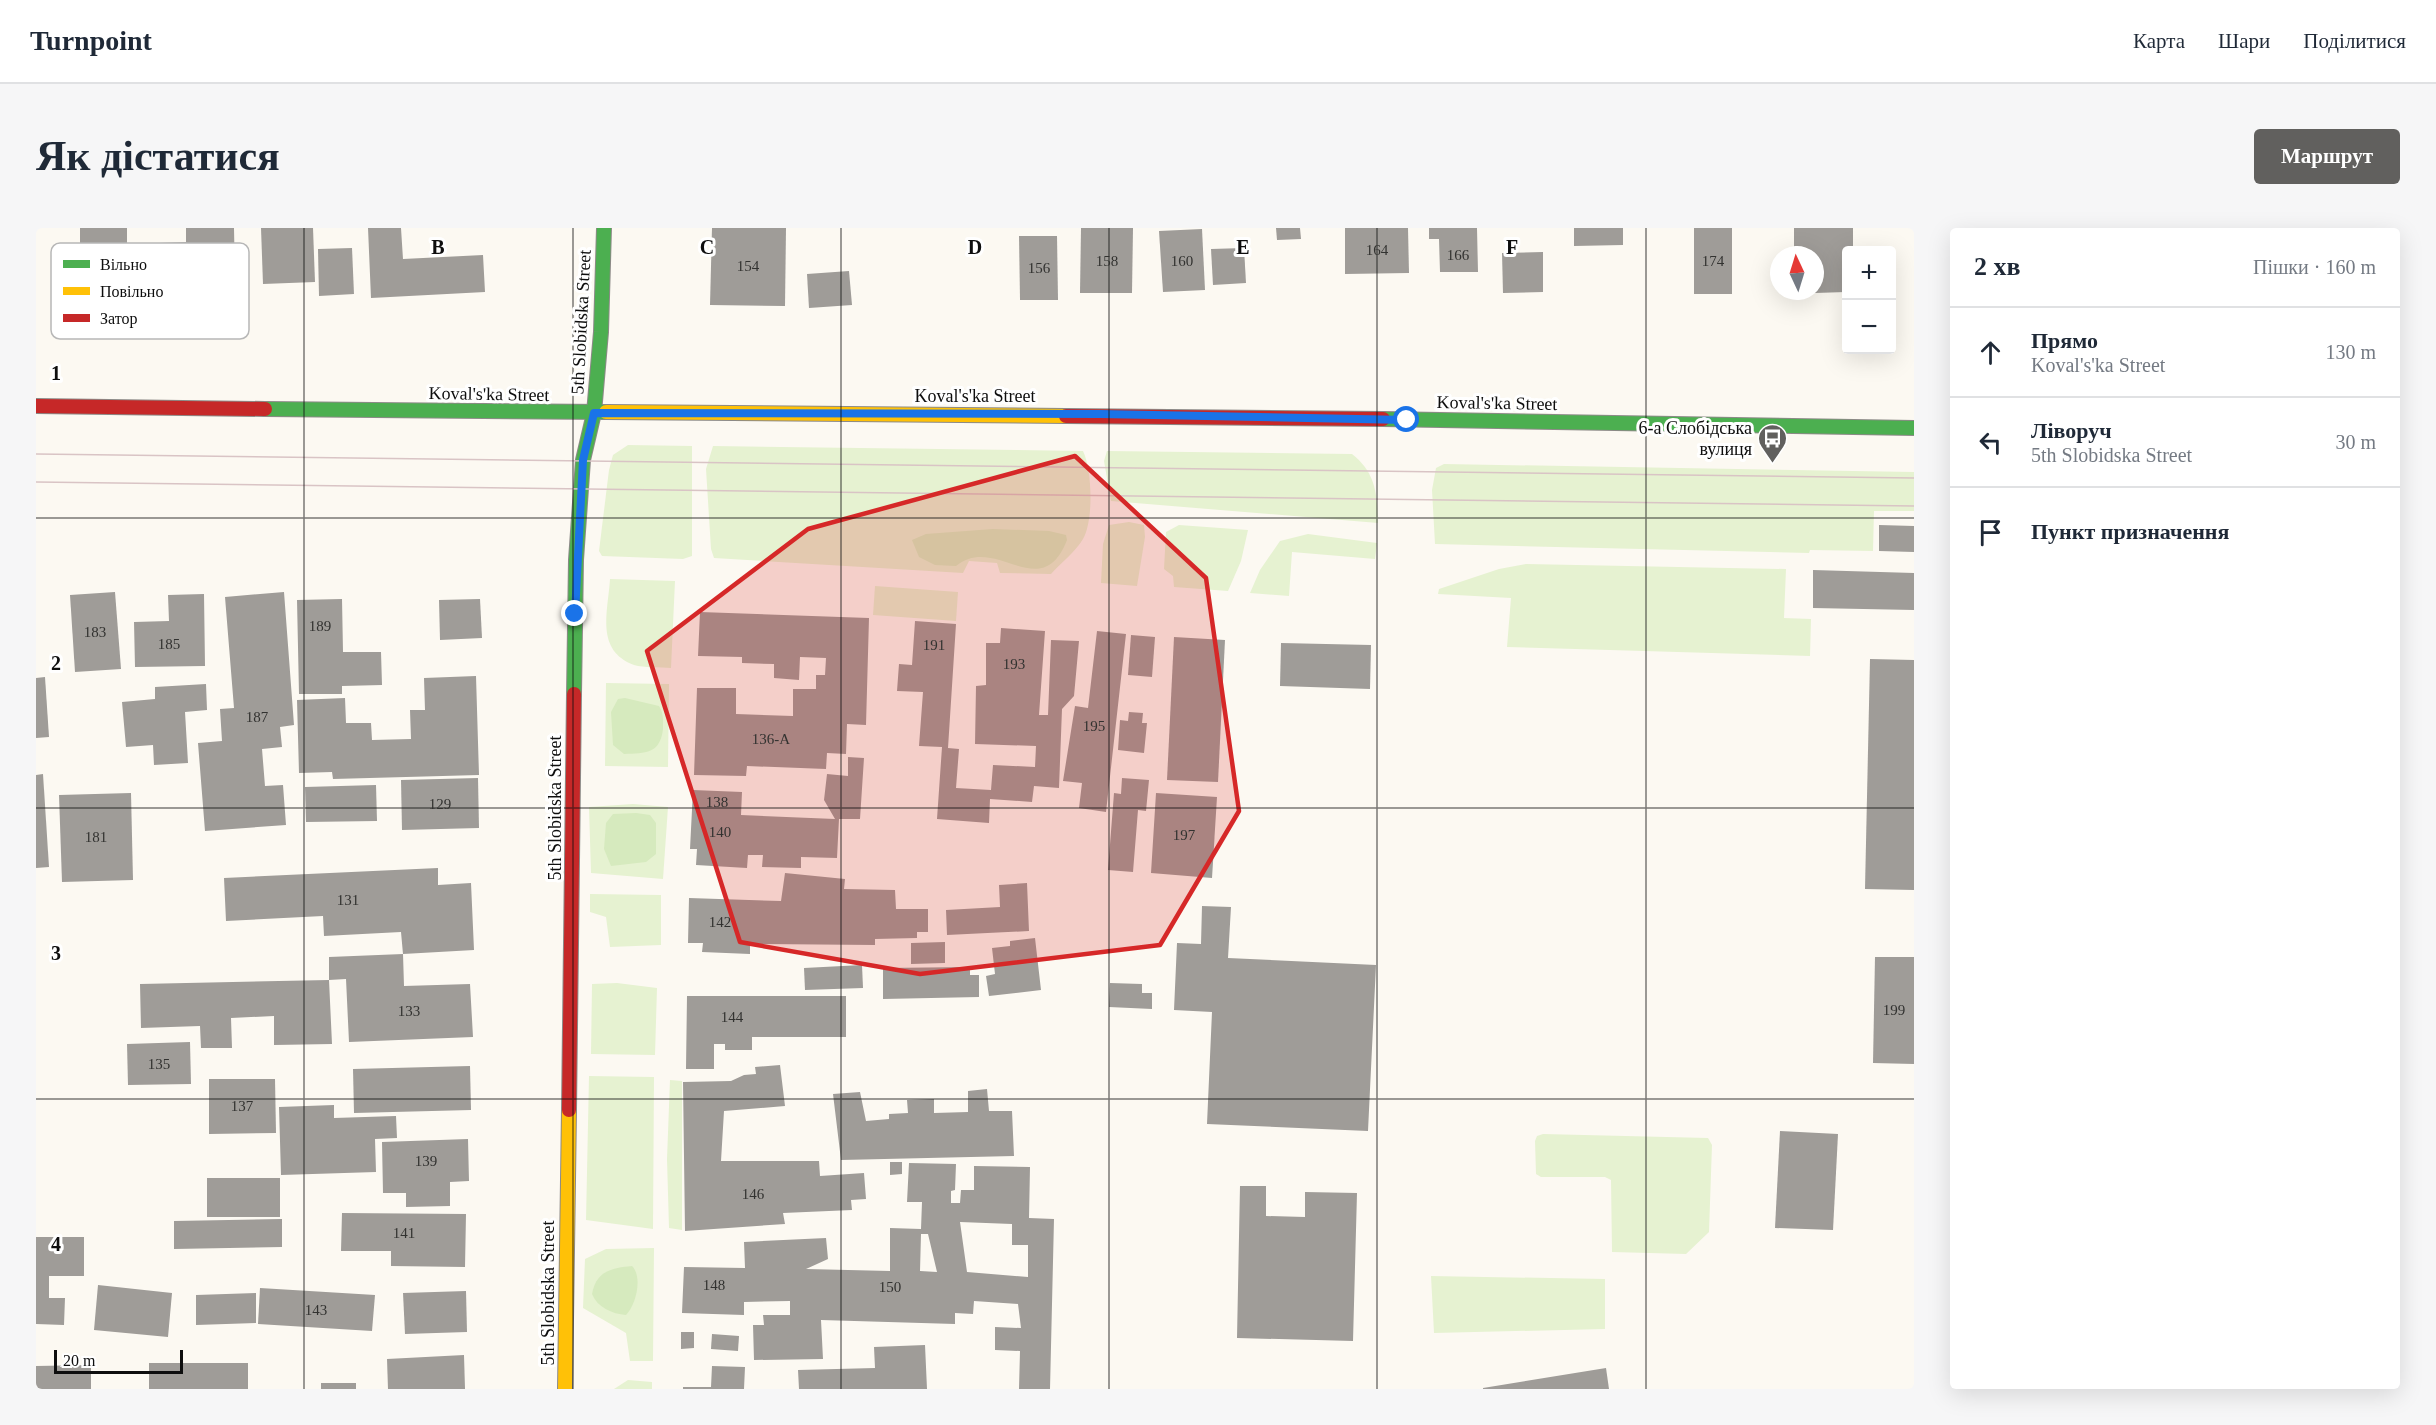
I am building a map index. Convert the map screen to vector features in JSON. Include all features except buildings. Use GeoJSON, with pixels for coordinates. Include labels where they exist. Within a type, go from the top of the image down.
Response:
{"type":"FeatureCollection","features":[{"type":"Feature","properties":{"kind":"street","name":"5th Slobidska Street"},"geometry":{"type":"LineString","coordinates":[[565,1389],[576,560],[583,460],[594,413],[601,332],[604,228]]}},
{"type":"Feature","properties":{"kind":"street","name":"Koval's'ka Street"},"geometry":{"type":"LineString","coordinates":[[36,406],[594,413],[1100,414],[1914,428]]}},
{"type":"Feature","properties":{"kind":"highlighted area"},"geometry":{"type":"Polygon","coordinates":[[[1075,456],[1206,578],[1239,811],[1160,945],[920,974],[740,942],[647,651],[808,529],[1075,456]]]}},
{"type":"Feature","properties":{"kind":"green space"},"geometry":{"type":"Polygon","coordinates":[[[628,445],[692,446],[692,556],[683,559],[602,556],[599,551],[613,455],[628,445]]]}},
{"type":"Feature","properties":{"kind":"green space"},"geometry":{"type":"Polygon","coordinates":[[[713,446],[1083,451],[1090,482],[1087,531],[1080,543],[1051,574],[1000,573],[997,563],[969,561],[963,573],[714,558],[711,549],[706,469],[713,446]]]}},
{"type":"Feature","properties":{"kind":"green space"},"geometry":{"type":"Polygon","coordinates":[[[1107,451],[1352,454],[1371,477],[1377,503],[1378,523],[1111,501],[1104,461],[1107,451]]]}},
{"type":"Feature","properties":{"kind":"green space"},"geometry":{"type":"Polygon","coordinates":[[[1444,464],[1914,472],[1914,511],[1874,511],[1873,551],[1810,550],[1809,553],[1435,544],[1432,490],[1436,468],[1444,464]]]}},
{"type":"Feature","properties":{"kind":"green space"},"geometry":{"type":"Polygon","coordinates":[[[1129,522],[1144,525],[1145,537],[1137,586],[1101,583],[1103,544],[1109,525],[1129,522]]]}},
{"type":"Feature","properties":{"kind":"green space"},"geometry":{"type":"Polygon","coordinates":[[[1179,525],[1248,530],[1241,561],[1228,591],[1174,587],[1173,576],[1164,569],[1166,532],[1179,525]]]}},
{"type":"Feature","properties":{"kind":"green space"},"geometry":{"type":"Polygon","coordinates":[[[993,529],[1049,531],[1066,535],[1067,540],[1056,559],[1044,567],[1031,569],[987,557],[971,558],[956,566],[935,565],[919,557],[912,540],[926,534],[993,529]]]}},
{"type":"Feature","properties":{"kind":"green space"},"geometry":{"type":"Polygon","coordinates":[[[1308,534],[1377,543],[1375,559],[1292,552],[1289,596],[1250,593],[1260,570],[1280,541],[1308,534]]]}},
{"type":"Feature","properties":{"kind":"green space"},"geometry":{"type":"Polygon","coordinates":[[[1526,564],[1786,569],[1784,618],[1811,619],[1810,656],[1507,647],[1511,598],[1438,594],[1439,589],[1499,569],[1526,564]]]}},
{"type":"Feature","properties":{"kind":"green space"},"geometry":{"type":"Polygon","coordinates":[[[610,579],[675,581],[671,668],[634,665],[614,650],[609,640],[606,617],[610,579]]]}},
{"type":"Feature","properties":{"kind":"green space"},"geometry":{"type":"Polygon","coordinates":[[[875,586],[958,592],[956,621],[873,615],[875,586]]]}},
{"type":"Feature","properties":{"kind":"green space"},"geometry":{"type":"Polygon","coordinates":[[[606,683],[669,684],[668,767],[605,766],[606,683]]]}},
{"type":"Feature","properties":{"kind":"green space"},"geometry":{"type":"Polygon","coordinates":[[[625,698],[659,706],[661,709],[663,729],[655,748],[645,752],[624,754],[613,745],[611,712],[618,699],[625,698]]]}},
{"type":"Feature","properties":{"kind":"green space"},"geometry":{"type":"Polygon","coordinates":[[[633,804],[668,807],[663,879],[591,873],[589,807],[633,804]]]}},
{"type":"Feature","properties":{"kind":"green space"},"geometry":{"type":"Polygon","coordinates":[[[613,814],[650,815],[656,823],[656,854],[646,862],[611,866],[604,849],[606,823],[613,814]]]}},
{"type":"Feature","properties":{"kind":"green space"},"geometry":{"type":"Polygon","coordinates":[[[590,894],[661,895],[661,945],[610,947],[606,917],[590,912],[590,894]]]}},
{"type":"Feature","properties":{"kind":"green space"},"geometry":{"type":"Polygon","coordinates":[[[617,983],[657,988],[655,1055],[591,1054],[592,984],[617,983]]]}},
{"type":"Feature","properties":{"kind":"green space"},"geometry":{"type":"Polygon","coordinates":[[[589,1076],[654,1077],[653,1229],[586,1220],[589,1076]]]}},
{"type":"Feature","properties":{"kind":"green space"},"geometry":{"type":"Polygon","coordinates":[[[670,1080],[682,1081],[682,1230],[669,1228],[667,1159],[670,1080]]]}},
{"type":"Feature","properties":{"kind":"green space"},"geometry":{"type":"Polygon","coordinates":[[[1543,1134],[1708,1138],[1712,1145],[1709,1232],[1686,1254],[1612,1252],[1611,1180],[1605,1177],[1541,1177],[1536,1174],[1535,1141],[1537,1136],[1543,1134]]]}},
{"type":"Feature","properties":{"kind":"green space"},"geometry":{"type":"Polygon","coordinates":[[[654,1248],[653,1361],[630,1361],[626,1333],[583,1308],[585,1259],[606,1249],[654,1248]]]}},
{"type":"Feature","properties":{"kind":"green space"},"geometry":{"type":"Polygon","coordinates":[[[632,1266],[638,1284],[630,1310],[626,1315],[601,1306],[592,1294],[597,1281],[605,1272],[632,1266]]]}},
{"type":"Feature","properties":{"kind":"green space"},"geometry":{"type":"Polygon","coordinates":[[[1431,1276],[1605,1279],[1605,1329],[1434,1333],[1431,1276]]]}},
{"type":"Feature","properties":{"kind":"green space"},"geometry":{"type":"Polygon","coordinates":[[[628,1380],[652,1382],[652,1389],[614,1389],[628,1380]]]}},
{"type":"Feature","properties":{"kind":"tram line"},"geometry":{"type":"LineString","coordinates":[[36,454],[1914,478]]}},
{"type":"Feature","properties":{"kind":"tram line"},"geometry":{"type":"LineString","coordinates":[[36,482],[1914,506]]}},
{"type":"Feature","properties":{"kind":"traffic: fast"},"geometry":{"type":"LineString","coordinates":[[574,694],[576,560],[583,460],[594,413],[601,332],[604,228]]}},
{"type":"Feature","properties":{"kind":"traffic: fast"},"geometry":{"type":"LineString","coordinates":[[265,409],[606,412]]}},
{"type":"Feature","properties":{"kind":"traffic: fast"},"geometry":{"type":"LineString","coordinates":[[1383,419],[1914,428]]}},
{"type":"Feature","properties":{"kind":"traffic: slow"},"geometry":{"type":"LineString","coordinates":[[606,412],[1066,416]]}},
{"type":"Feature","properties":{"kind":"traffic: slow"},"geometry":{"type":"LineString","coordinates":[[565,1389],[569,1110]]}},
{"type":"Feature","properties":{"kind":"traffic: jam"},"geometry":{"type":"LineString","coordinates":[[36,406],[265,409]]}},
{"type":"Feature","properties":{"kind":"traffic: jam"},"geometry":{"type":"LineString","coordinates":[[1066,416],[1383,419]]}},
{"type":"Feature","properties":{"kind":"traffic: jam"},"geometry":{"type":"LineString","coordinates":[[569,1110],[574,694]]}},
{"type":"Feature","properties":{"kind":"place","name":"6-а Слобідська вулиця"},"geometry":{"type":"Point","coordinates":[1773,464]}},
{"type":"Feature","properties":{"kind":"route"},"geometry":{"type":"LineString","coordinates":[[575,614],[576,560],[583,460],[594,413],[1100,414],[1407,420]]}}]}
